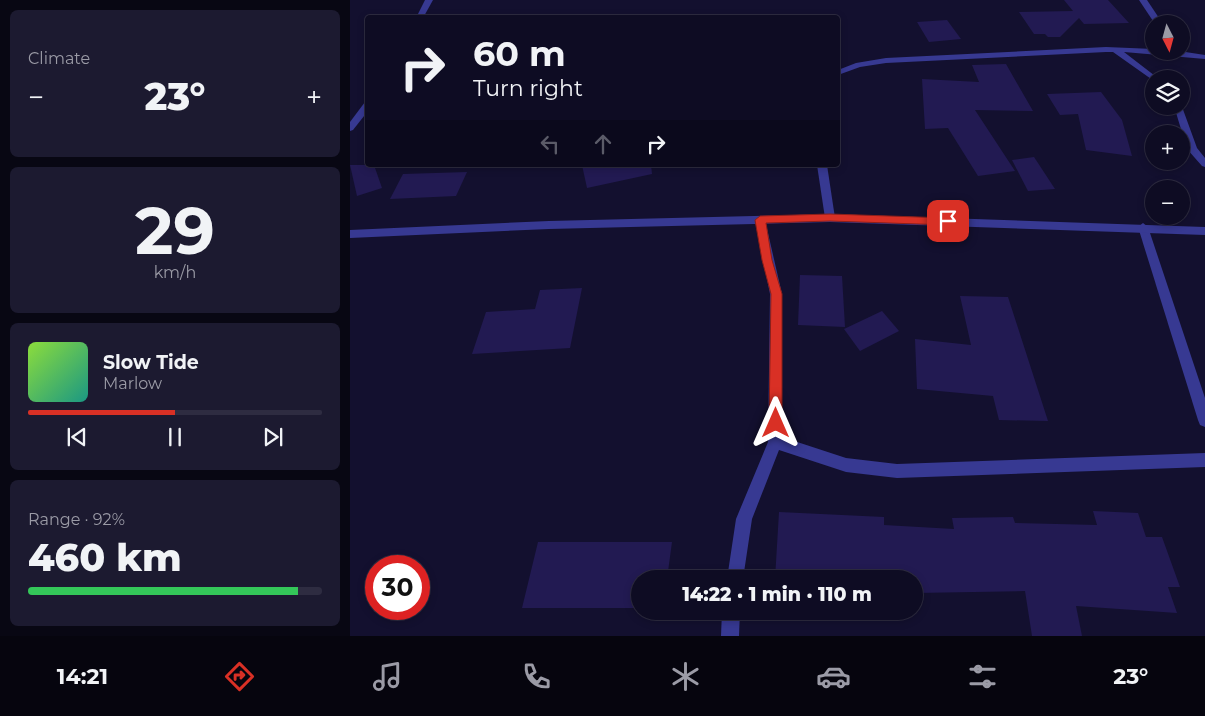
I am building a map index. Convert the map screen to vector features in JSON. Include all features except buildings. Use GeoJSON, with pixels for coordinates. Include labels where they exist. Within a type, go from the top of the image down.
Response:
{"type":"FeatureCollection","features":[{"type":"Feature","properties":{"kind":"street"},"geometry":{"type":"LineString","coordinates":[[421,15],[429,0]]}},
{"type":"Feature","properties":{"kind":"street"},"geometry":{"type":"LineString","coordinates":[[1143,0],[1153,15]]}},
{"type":"Feature","properties":{"kind":"street"},"geometry":{"type":"LineString","coordinates":[[1115,50],[1145,72]]}},
{"type":"Feature","properties":{"kind":"street"},"geometry":{"type":"LineString","coordinates":[[840,72],[874,62],[1115,50],[1145,51]]}},
{"type":"Feature","properties":{"kind":"street"},"geometry":{"type":"LineString","coordinates":[[1190,54],[1205,57]]}},
{"type":"Feature","properties":{"kind":"street"},"geometry":{"type":"LineString","coordinates":[[350,128],[365,108]]}},
{"type":"Feature","properties":{"kind":"street"},"geometry":{"type":"LineString","coordinates":[[1181,115],[1192,149],[1205,164]]}},
{"type":"Feature","properties":{"kind":"street"},"geometry":{"type":"LineString","coordinates":[[822,167],[830,218]]}},
{"type":"Feature","properties":{"kind":"street"},"geometry":{"type":"LineString","coordinates":[[350,234],[549,225],[830,218],[1143,227],[1205,231]]}},
{"type":"Feature","properties":{"kind":"street"},"geometry":{"type":"LineString","coordinates":[[737,570],[744,519],[776,442],[776,294],[767,260],[760,220]]}},
{"type":"Feature","properties":{"kind":"street"},"geometry":{"type":"LineString","coordinates":[[1143,227],[1205,420]]}},
{"type":"Feature","properties":{"kind":"street"},"geometry":{"type":"LineString","coordinates":[[776,442],[846,465],[897,471],[1205,460]]}},
{"type":"Feature","properties":{"kind":"street"},"geometry":{"type":"LineString","coordinates":[[730,636],[731,620]]}},
{"type":"Feature","properties":{"kind":"route"},"geometry":{"type":"LineString","coordinates":[[776,423],[776,294],[767,260],[760,220],[830,218],[948,221]]}}]}
